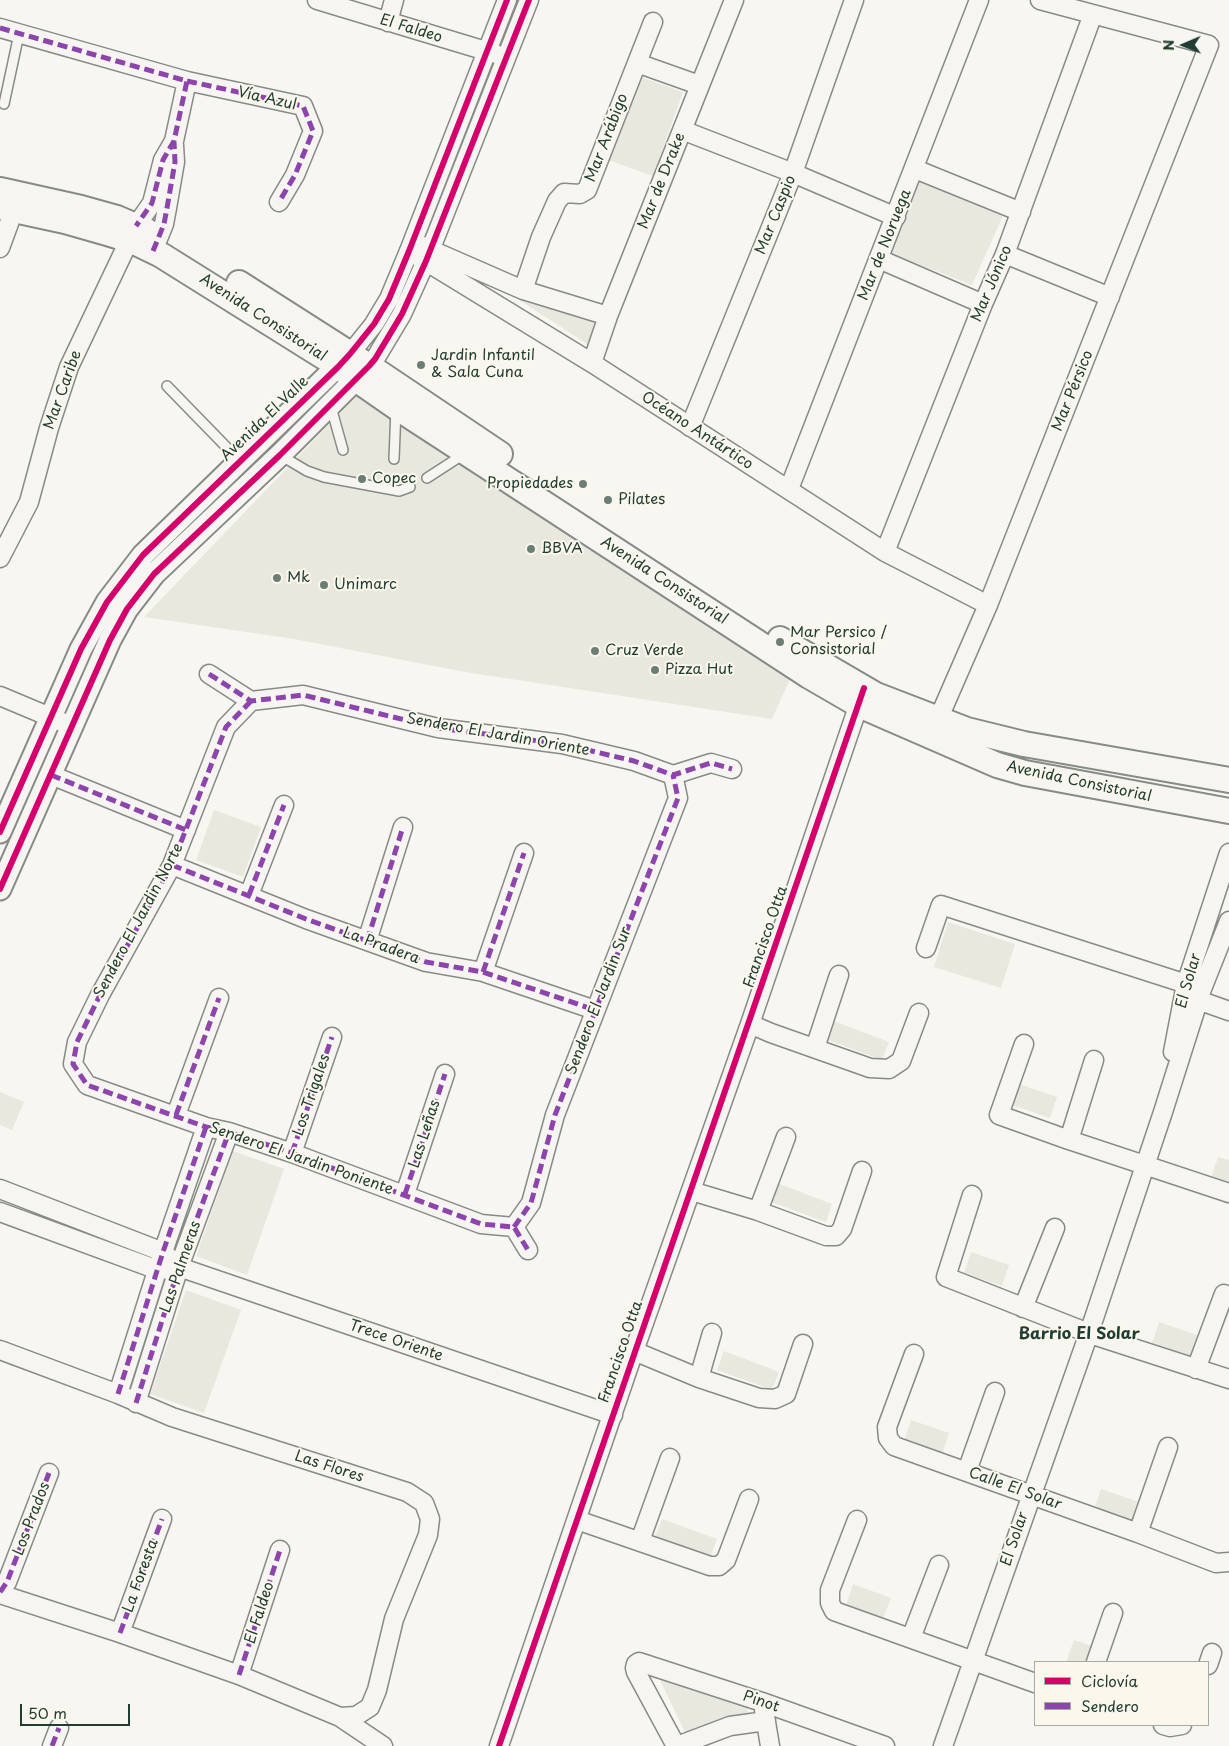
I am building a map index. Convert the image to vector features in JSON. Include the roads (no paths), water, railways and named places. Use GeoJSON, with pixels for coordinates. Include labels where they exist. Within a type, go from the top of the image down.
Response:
{"type":"FeatureCollection","features":[{"type":"Feature","properties":{"kind":"main road","name":"Avenida Consistorial"},"geometry":{"type":"LineString","coordinates":[[9,200],[81,208],[156,244],[202,260],[353,366],[431,409],[743,615],[862,697]]}},
{"type":"Feature","properties":{"kind":"main road","name":"Avenida Consistorial"},"geometry":{"type":"LineString","coordinates":[[353,366],[396,407],[800,670],[934,728],[998,764],[1025,773],[1229,812]]}},
{"type":"Feature","properties":{"kind":"main road","name":"Avenida Consistorial"},"geometry":{"type":"LineString","coordinates":[[934,728],[967,730],[1024,744],[1229,780]]}},
{"type":"Feature","properties":{"kind":"main road"},"geometry":{"type":"LineString","coordinates":[[1189,804],[1185,799],[1184,787],[1192,778],[1202,775]]}},
{"type":"Feature","properties":{"kind":"street","name":"El Faldeo"},"geometry":{"type":"LineString","coordinates":[[316,0],[506,57]]}},
{"type":"Feature","properties":{"kind":"street"},"geometry":{"type":"LineString","coordinates":[[388,22],[394,0]]}},
{"type":"Feature","properties":{"kind":"street","name":"Avenida El Valle"},"geometry":{"type":"LineString","coordinates":[[0,832],[81,649],[100,635],[127,610],[154,574],[330,405],[384,308],[410,247],[507,0]]}},
{"type":"Feature","properties":{"kind":"street","name":"Avenida El Valle"},"geometry":{"type":"LineString","coordinates":[[0,890],[72,727],[100,635],[107,602],[143,555],[240,461],[353,366],[375,359],[402,314],[428,256],[529,0]]}},
{"type":"Feature","properties":{"kind":"street","name":"Mar de Drake"},"geometry":{"type":"LineString","coordinates":[[592,362],[608,316],[734,0]]}},
{"type":"Feature","properties":{"kind":"street","name":"Mar Caspio"},"geometry":{"type":"LineString","coordinates":[[690,427],[793,173],[854,0]]}},
{"type":"Feature","properties":{"kind":"street","name":"Mar de Noruega"},"geometry":{"type":"LineString","coordinates":[[790,490],[979,0]]}},
{"type":"Feature","properties":{"kind":"street"},"geometry":{"type":"LineString","coordinates":[[1040,0],[1093,14]]}},
{"type":"Feature","properties":{"kind":"street","name":"Mar Pérsico"},"geometry":{"type":"LineString","coordinates":[[934,728],[988,605],[1209,45],[1093,14]]}},
{"type":"Feature","properties":{"kind":"street","name":"Mar Jónico"},"geometry":{"type":"LineString","coordinates":[[885,552],[983,304],[1005,254],[1093,14]]}},
{"type":"Feature","properties":{"kind":"street","name":"Mar Arábigo"},"geometry":{"type":"LineString","coordinates":[[523,290],[541,237],[557,201],[564,193],[580,194],[587,190],[653,22]]}},
{"type":"Feature","properties":{"kind":"street","name":"Vía Azul"},"geometry":{"type":"LineString","coordinates":[[0,28],[187,81],[303,106],[314,131],[295,175],[279,202]]}},
{"type":"Feature","properties":{"kind":"street"},"geometry":{"type":"LineString","coordinates":[[637,62],[699,85]]}},
{"type":"Feature","properties":{"kind":"street"},"geometry":{"type":"LineString","coordinates":[[156,244],[164,224],[175,162],[174,141],[187,81]]}},
{"type":"Feature","properties":{"kind":"street"},"geometry":{"type":"LineString","coordinates":[[682,130],[793,173],[896,217]]}},
{"type":"Feature","properties":{"kind":"street"},"geometry":{"type":"LineString","coordinates":[[133,233],[152,203],[164,160],[174,141]]}},
{"type":"Feature","properties":{"kind":"street"},"geometry":{"type":"LineString","coordinates":[[915,169],[1021,212]]}},
{"type":"Feature","properties":{"kind":"street"},"geometry":{"type":"LineString","coordinates":[[0,248],[9,200]]}},
{"type":"Feature","properties":{"kind":"street","name":"Mar Caribe"},"geometry":{"type":"LineString","coordinates":[[0,558],[29,502],[49,428],[69,367],[133,233]]}},
{"type":"Feature","properties":{"kind":"street","name":"Océano Antártico"},"geometry":{"type":"LineString","coordinates":[[410,247],[428,256],[885,552],[988,605]]}},
{"type":"Feature","properties":{"kind":"street"},"geometry":{"type":"LineString","coordinates":[[1005,254],[1110,297]]}},
{"type":"Feature","properties":{"kind":"street","name":"Océano Antártico"},"geometry":{"type":"LineString","coordinates":[[428,256],[523,290],[608,316]]}},
{"type":"Feature","properties":{"kind":"street"},"geometry":{"type":"LineString","coordinates":[[879,259],[983,304]]}},
{"type":"Feature","properties":{"kind":"street"},"geometry":{"type":"LineString","coordinates":[[209,674],[251,702]]}},
{"type":"Feature","properties":{"kind":"street"},"geometry":{"type":"LineString","coordinates":[[0,696],[72,727]]}},
{"type":"Feature","properties":{"kind":"street","name":"Sendero El Jardin Oriente"},"geometry":{"type":"LineString","coordinates":[[251,702],[303,696],[438,728],[562,744],[634,761],[673,775]]}},
{"type":"Feature","properties":{"kind":"street","name":"Francisco Otta"},"geometry":{"type":"LineString","coordinates":[[499,1746],[634,1351],[750,1024],[862,697]]}},
{"type":"Feature","properties":{"kind":"street","name":"Sendero El Jardin Norte"},"geometry":{"type":"LineString","coordinates":[[73,1064],[77,1042],[100,995],[172,865],[226,727],[251,702]]}},
{"type":"Feature","properties":{"kind":"street"},"geometry":{"type":"LineString","coordinates":[[673,775],[711,763],[732,769]]}},
{"type":"Feature","properties":{"kind":"street"},"geometry":{"type":"LineString","coordinates":[[51,775],[186,830]]}},
{"type":"Feature","properties":{"kind":"street","name":"Sendero El Jardin Sur"},"geometry":{"type":"LineString","coordinates":[[514,1227],[531,1203],[555,1115],[678,798],[673,775]]}},
{"type":"Feature","properties":{"kind":"street"},"geometry":{"type":"LineString","coordinates":[[249,894],[284,805]]}},
{"type":"Feature","properties":{"kind":"street"},"geometry":{"type":"LineString","coordinates":[[367,940],[403,827]]}},
{"type":"Feature","properties":{"kind":"street"},"geometry":{"type":"LineString","coordinates":[[483,972],[524,853]]}},
{"type":"Feature","properties":{"kind":"street","name":"El Solar"},"geometry":{"type":"LineString","coordinates":[[943,1746],[1089,1333],[1163,1112],[1229,853]]}},
{"type":"Feature","properties":{"kind":"street","name":"La Pradera"},"geometry":{"type":"LineString","coordinates":[[172,865],[249,894],[306,919],[426,962],[483,972],[595,1010]]}},
{"type":"Feature","properties":{"kind":"street"},"geometry":{"type":"LineString","coordinates":[[926,948],[941,905],[1195,991],[1229,1011]]}},
{"type":"Feature","properties":{"kind":"street","name":"El Solar"},"geometry":{"type":"LineString","coordinates":[[1195,991],[1229,921]]}},
{"type":"Feature","properties":{"kind":"street"},"geometry":{"type":"LineString","coordinates":[[815,1048],[839,975]]}},
{"type":"Feature","properties":{"kind":"street"},"geometry":{"type":"LineString","coordinates":[[176,1115],[219,998]]}},
{"type":"Feature","properties":{"kind":"street"},"geometry":{"type":"LineString","coordinates":[[750,1024],[870,1068],[889,1069],[901,1060],[920,1013]]}},
{"type":"Feature","properties":{"kind":"street","name":"Los Trigales"},"geometry":{"type":"LineString","coordinates":[[292,1153],[332,1037]]}},
{"type":"Feature","properties":{"kind":"street"},"geometry":{"type":"LineString","coordinates":[[1024,1044],[999,1115],[1229,1193]]}},
{"type":"Feature","properties":{"kind":"street"},"geometry":{"type":"LineString","coordinates":[[1069,1140],[1094,1060]]}},
{"type":"Feature","properties":{"kind":"street","name":"Sendero El Jardin Poniente"},"geometry":{"type":"LineString","coordinates":[[73,1064],[87,1085],[206,1127],[229,1132],[292,1153],[481,1224],[514,1227]]}},
{"type":"Feature","properties":{"kind":"street","name":"Las Leñas"},"geometry":{"type":"LineString","coordinates":[[405,1194],[445,1074]]}},
{"type":"Feature","properties":{"kind":"street","name":"Las Palmeras"},"geometry":{"type":"LineString","coordinates":[[118,1394],[163,1252],[206,1127]]}},
{"type":"Feature","properties":{"kind":"street","name":"Las Palmeras"},"geometry":{"type":"LineString","coordinates":[[136,1403],[179,1267],[229,1132]]}},
{"type":"Feature","properties":{"kind":"street"},"geometry":{"type":"LineString","coordinates":[[758,1210],[786,1137]]}},
{"type":"Feature","properties":{"kind":"street"},"geometry":{"type":"LineString","coordinates":[[691,1193],[698,1193],[758,1210],[826,1236],[836,1236],[842,1229],[862,1171]]}},
{"type":"Feature","properties":{"kind":"street","name":"Trece Oriente"},"geometry":{"type":"LineString","coordinates":[[0,1189],[163,1252],[179,1267],[613,1415]]}},
{"type":"Feature","properties":{"kind":"street"},"geometry":{"type":"LineString","coordinates":[[972,1195],[946,1277],[1089,1333],[1229,1379]]}},
{"type":"Feature","properties":{"kind":"street","name":"Trece Oriente"},"geometry":{"type":"LineString","coordinates":[[0,1212],[158,1270],[179,1267]]}},
{"type":"Feature","properties":{"kind":"street"},"geometry":{"type":"LineString","coordinates":[[514,1227],[528,1250]]}},
{"type":"Feature","properties":{"kind":"street"},"geometry":{"type":"LineString","coordinates":[[1023,1308],[1055,1228]]}},
{"type":"Feature","properties":{"kind":"street"},"geometry":{"type":"LineString","coordinates":[[1196,1369],[1224,1294]]}},
{"type":"Feature","properties":{"kind":"street"},"geometry":{"type":"LineString","coordinates":[[699,1378],[712,1333]]}},
{"type":"Feature","properties":{"kind":"street","name":"Francisco Otta"},"geometry":{"type":"LineString","coordinates":[[634,1351],[699,1378],[759,1398],[775,1399],[786,1394],[803,1344]]}},
{"type":"Feature","properties":{"kind":"street","name":"Las Flores"},"geometry":{"type":"LineString","coordinates":[[0,1350],[118,1394],[172,1417],[407,1492],[424,1503],[430,1519],[428,1536],[394,1619],[377,1690],[370,1706],[356,1716],[340,1717]]}},
{"type":"Feature","properties":{"kind":"street","name":"Calle El Solar"},"geometry":{"type":"LineString","coordinates":[[914,1354],[887,1426],[888,1438],[894,1446],[1138,1533],[1216,1563],[1229,1562]]}},
{"type":"Feature","properties":{"kind":"street"},"geometry":{"type":"LineString","coordinates":[[967,1471],[995,1392]]}},
{"type":"Feature","properties":{"kind":"street"},"geometry":{"type":"LineString","coordinates":[[1138,1533],[1168,1447]]}},
{"type":"Feature","properties":{"kind":"street"},"geometry":{"type":"LineString","coordinates":[[640,1541],[670,1458]]}},
{"type":"Feature","properties":{"kind":"street","name":"Los Prados"},"geometry":{"type":"LineString","coordinates":[[0,1593],[8,1582],[49,1473]]}},
{"type":"Feature","properties":{"kind":"street"},"geometry":{"type":"LineString","coordinates":[[577,1520],[710,1566],[719,1566],[726,1560],[749,1499]]}},
{"type":"Feature","properties":{"kind":"street","name":"La Foresta"},"geometry":{"type":"LineString","coordinates":[[120,1633],[162,1519]]}},
{"type":"Feature","properties":{"kind":"street"},"geometry":{"type":"LineString","coordinates":[[857,1520],[830,1590],[830,1603],[834,1610],[1034,1683]]}},
{"type":"Feature","properties":{"kind":"street","name":"El Faldeo"},"geometry":{"type":"LineString","coordinates":[[239,1675],[280,1550]]}},
{"type":"Feature","properties":{"kind":"street"},"geometry":{"type":"LineString","coordinates":[[910,1638],[939,1564]]}},
{"type":"Feature","properties":{"kind":"street"},"geometry":{"type":"LineString","coordinates":[[0,1593],[239,1675],[340,1717],[382,1746]]}},
{"type":"Feature","properties":{"kind":"street"},"geometry":{"type":"LineString","coordinates":[[1096,1661],[1113,1613]]}},
{"type":"Feature","properties":{"kind":"street","name":"Pinot"},"geometry":{"type":"LineString","coordinates":[[766,1721],[730,1726],[677,1746],[636,1672],[636,1664],[642,1662],[885,1746]]}},
{"type":"Feature","properties":{"kind":"street"},"geometry":{"type":"LineString","coordinates":[[762,1702],[770,1746]]}},
{"type":"Feature","properties":{"kind":"street"},"geometry":{"type":"LineString","coordinates":[[52,1746],[59,1728]]}},
{"type":"Feature","properties":{"kind":"lane"},"geometry":{"type":"LineString","coordinates":[[4,104],[19,34]]}},
{"type":"Feature","properties":{"kind":"lane"},"geometry":{"type":"LineString","coordinates":[[167,386],[240,461]]}},
{"type":"Feature","properties":{"kind":"lane"},"geometry":{"type":"LineString","coordinates":[[330,405],[343,450]]}},
{"type":"Feature","properties":{"kind":"lane"},"geometry":{"type":"LineString","coordinates":[[394,459],[396,407]]}},
{"type":"Feature","properties":{"kind":"lane"},"geometry":{"type":"LineString","coordinates":[[427,478],[466,452]]}},
{"type":"Feature","properties":{"kind":"lane"},"geometry":{"type":"LineString","coordinates":[[280,455],[315,475],[350,479],[392,487],[399,491],[410,487]]}},
{"type":"Feature","properties":{"kind":"place","name":"Jardin Infantil & Sala Cuna"},"geometry":{"type":"Point","coordinates":[421,365]}},
{"type":"Feature","properties":{"kind":"place","name":"Copec"},"geometry":{"type":"Point","coordinates":[362,479]}},
{"type":"Feature","properties":{"kind":"place","name":"Propiedades"},"geometry":{"type":"Point","coordinates":[583,484]}},
{"type":"Feature","properties":{"kind":"place","name":"Pilates"},"geometry":{"type":"Point","coordinates":[608,500]}},
{"type":"Feature","properties":{"kind":"place","name":"BBVA"},"geometry":{"type":"Point","coordinates":[531,549]}},
{"type":"Feature","properties":{"kind":"place","name":"Mk"},"geometry":{"type":"Point","coordinates":[277,578]}},
{"type":"Feature","properties":{"kind":"place","name":"Unimarc"},"geometry":{"type":"Point","coordinates":[324,585]}},
{"type":"Feature","properties":{"kind":"place","name":"Mar Persico / Consistorial"},"geometry":{"type":"Point","coordinates":[780,642]}},
{"type":"Feature","properties":{"kind":"place","name":"Cruz Verde"},"geometry":{"type":"Point","coordinates":[595,651]}},
{"type":"Feature","properties":{"kind":"place","name":"Pizza Hut"},"geometry":{"type":"Point","coordinates":[655,670]}},
{"type":"Feature","properties":{"kind":"district","name":"Barrio El Solar"},"geometry":{"type":"Point","coordinates":[1079,1335]}}]}
